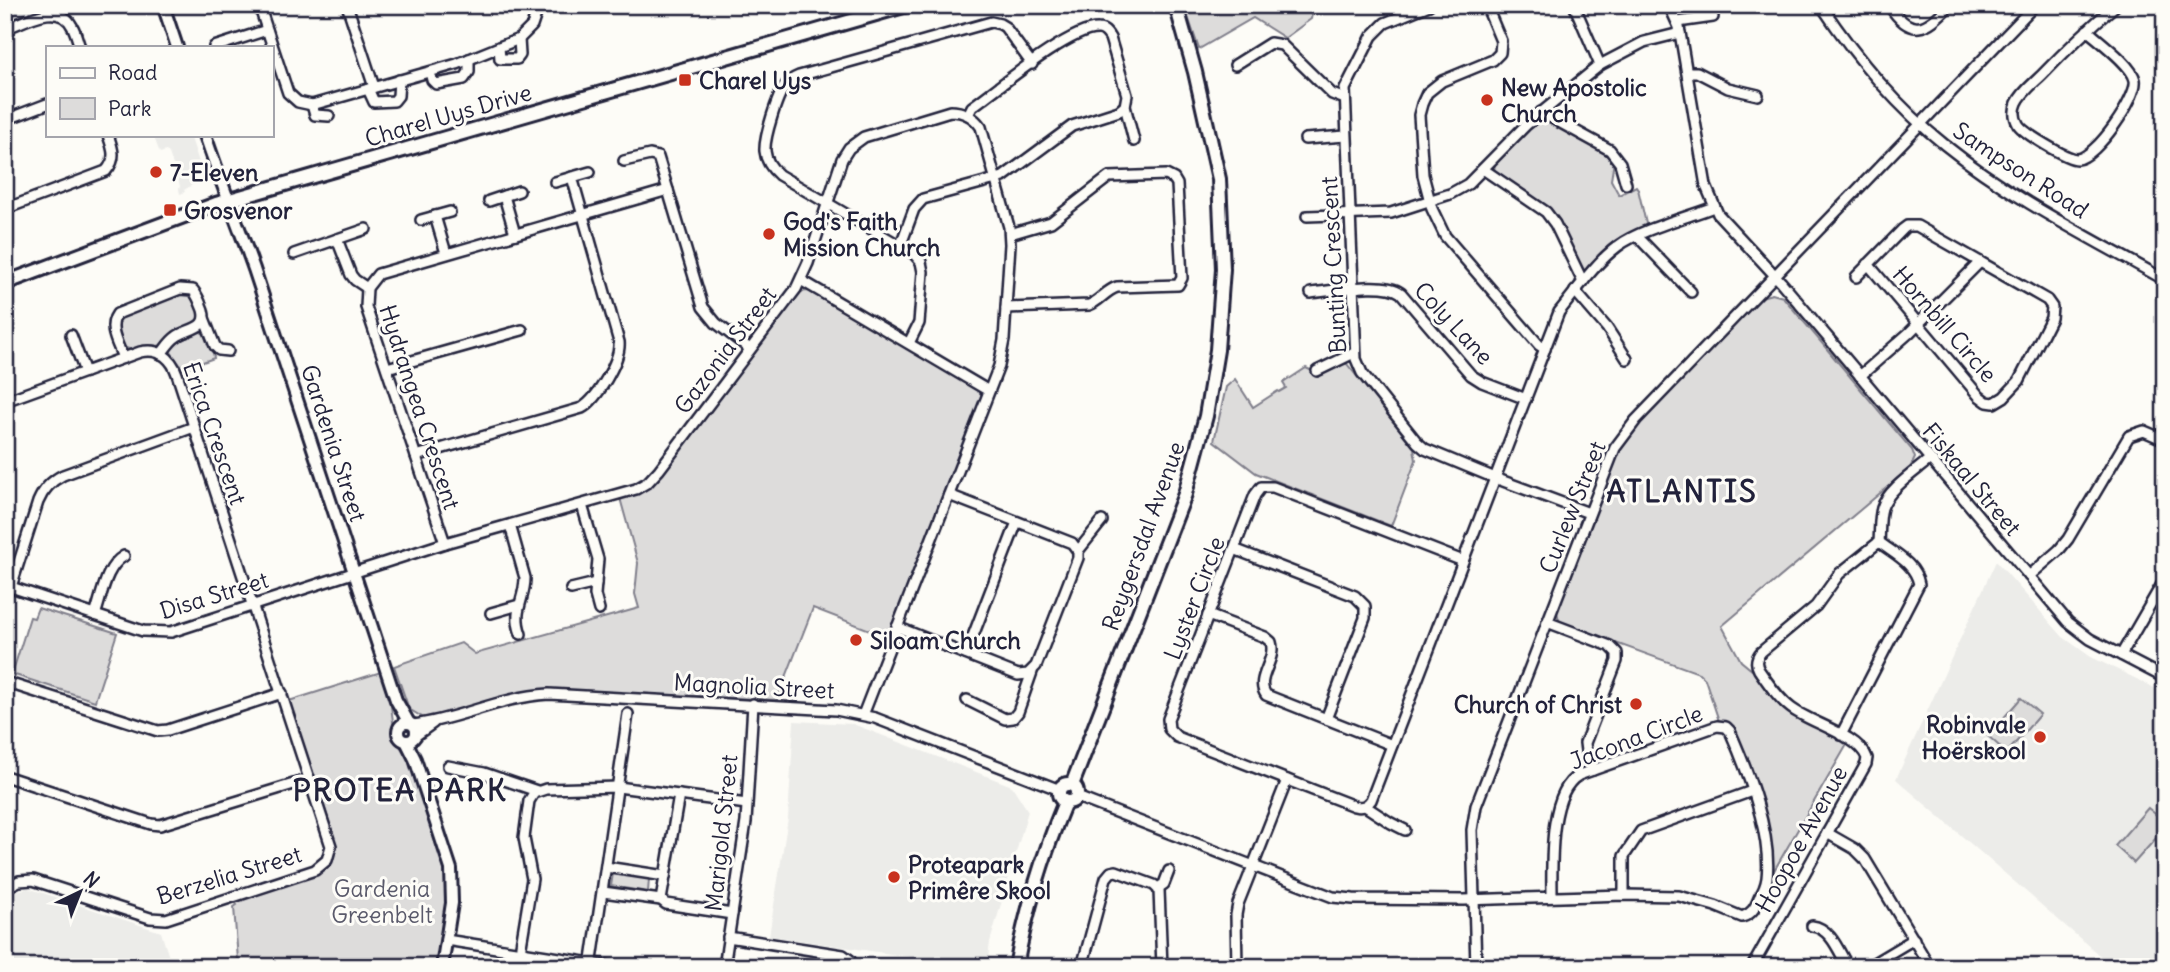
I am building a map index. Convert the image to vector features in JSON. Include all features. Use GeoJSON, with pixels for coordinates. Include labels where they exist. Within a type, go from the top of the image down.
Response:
{"type":"FeatureCollection","features":[{"type":"Feature","properties":{"kind":"main road","name":"Charel Uys Drive"},"geometry":{"type":"LineString","coordinates":[[5,283],[228,201],[907,5]]}},
{"type":"Feature","properties":{"kind":"main road","name":"Reygersdal Avenue"},"geometry":{"type":"LineString","coordinates":[[1016,967],[1037,877],[1185,494],[1206,416],[1217,350],[1223,256],[1219,179],[1176,5]]}},
{"type":"Feature","properties":{"kind":"street"},"geometry":{"type":"LineString","coordinates":[[163,5],[177,46]]}},
{"type":"Feature","properties":{"kind":"street"},"geometry":{"type":"LineString","coordinates":[[259,5],[273,46]]}},
{"type":"Feature","properties":{"kind":"street"},"geometry":{"type":"LineString","coordinates":[[347,5],[374,102],[394,101],[398,96],[399,80]]}},
{"type":"Feature","properties":{"kind":"street"},"geometry":{"type":"LineString","coordinates":[[273,47],[289,93],[298,102],[312,105],[430,72],[519,39],[532,26],[536,15],[535,5]]}},
{"type":"Feature","properties":{"kind":"street"},"geometry":{"type":"LineString","coordinates":[[1397,5],[1402,16]]}},
{"type":"Feature","properties":{"kind":"street","name":"Bunting Crescent"},"geometry":{"type":"LineString","coordinates":[[1429,5],[1385,23],[1372,36],[1345,89],[1354,353],[1362,373],[1417,442],[1436,454],[1589,513]]}},
{"type":"Feature","properties":{"kind":"street"},"geometry":{"type":"LineString","coordinates":[[1486,5],[1502,45],[1499,56],[1442,80],[1430,89],[1419,115],[1423,175],[1430,201],[1445,236],[1545,349]]}},
{"type":"Feature","properties":{"kind":"street"},"geometry":{"type":"LineString","coordinates":[[1574,5],[1600,65]]}},
{"type":"Feature","properties":{"kind":"street"},"geometry":{"type":"LineString","coordinates":[[1669,5],[1678,22],[1706,186],[1714,207],[1774,275]]}},
{"type":"Feature","properties":{"kind":"street","name":"Sampson Road"},"geometry":{"type":"LineString","coordinates":[[1821,5],[1866,66],[1894,98],[1943,144],[1997,182],[2165,280]]}},
{"type":"Feature","properties":{"kind":"street"},"geometry":{"type":"LineString","coordinates":[[1889,5],[1905,23],[1917,27],[1927,26],[1950,5]]}},
{"type":"Feature","properties":{"kind":"street","name":"Curlew Street"},"geometry":{"type":"LineString","coordinates":[[1476,967],[1472,830],[1476,806],[1609,460],[1625,432],[2035,5]]}},
{"type":"Feature","properties":{"kind":"street"},"geometry":{"type":"LineString","coordinates":[[2087,30],[2127,67],[2133,75],[2135,85],[2104,139],[2085,157],[2073,158],[2024,130],[2018,124],[2015,111],[2024,94],[2087,30],[2116,5]]}},
{"type":"Feature","properties":{"kind":"street"},"geometry":{"type":"LineString","coordinates":[[5,29],[46,13],[57,13],[70,22],[80,46]]}},
{"type":"Feature","properties":{"kind":"street"},"geometry":{"type":"LineString","coordinates":[[1678,22],[1713,17]]}},
{"type":"Feature","properties":{"kind":"street"},"geometry":{"type":"LineString","coordinates":[[909,343],[919,323],[923,272],[918,258],[779,175],[766,159],[766,139],[780,94],[789,81],[799,76],[991,22],[1005,27],[1032,64]]}},
{"type":"Feature","properties":{"kind":"street"},"geometry":{"type":"LineString","coordinates":[[863,715],[1002,357],[1010,234],[981,127],[968,114],[972,107],[1073,36],[1096,29],[1105,31],[1111,38],[1127,95],[1125,106],[1134,141]]}},
{"type":"Feature","properties":{"kind":"street"},"geometry":{"type":"LineString","coordinates":[[217,46],[267,30]]}},
{"type":"Feature","properties":{"kind":"street"},"geometry":{"type":"LineString","coordinates":[[1307,216],[1391,213],[1460,189],[1541,112],[1600,65],[1648,41],[1680,33]]}},
{"type":"Feature","properties":{"kind":"street"},"geometry":{"type":"LineString","coordinates":[[499,47],[500,59],[517,60],[520,55],[519,39]]}},
{"type":"Feature","properties":{"kind":"street"},"geometry":{"type":"LineString","coordinates":[[1236,65],[1270,43],[1277,43],[1332,94],[1345,99]]}},
{"type":"Feature","properties":{"kind":"street"},"geometry":{"type":"LineString","coordinates":[[430,72],[436,84],[464,79],[469,72],[469,59]]}},
{"type":"Feature","properties":{"kind":"street"},"geometry":{"type":"LineString","coordinates":[[1686,72],[1698,72],[1728,88],[1758,95]]}},
{"type":"Feature","properties":{"kind":"street"},"geometry":{"type":"LineString","coordinates":[[5,120],[46,104]]}},
{"type":"Feature","properties":{"kind":"street"},"geometry":{"type":"LineString","coordinates":[[312,105],[315,115],[329,116]]}},
{"type":"Feature","properties":{"kind":"street"},"geometry":{"type":"LineString","coordinates":[[901,247],[914,209],[923,199],[1003,177],[1076,124],[1119,111],[1125,106]]}},
{"type":"Feature","properties":{"kind":"street","name":"Gazonia Street"},"geometry":{"type":"LineString","coordinates":[[355,573],[444,543],[630,491],[642,485],[654,476],[801,280],[845,153],[859,139],[950,111],[968,114]]}},
{"type":"Feature","properties":{"kind":"street"},"geometry":{"type":"LineString","coordinates":[[1541,112],[1610,150],[1620,163],[1626,184]]}},
{"type":"Feature","properties":{"kind":"street"},"geometry":{"type":"LineString","coordinates":[[5,209],[106,171],[114,155],[108,136]]}},
{"type":"Feature","properties":{"kind":"street","name":"Gardenia Street"},"geometry":{"type":"LineString","coordinates":[[205,136],[250,258],[396,700],[409,732],[451,869],[452,903],[442,967]]}},
{"type":"Feature","properties":{"kind":"street"},"geometry":{"type":"LineString","coordinates":[[1305,139],[1346,136]]}},
{"type":"Feature","properties":{"kind":"street"},"geometry":{"type":"LineString","coordinates":[[624,161],[650,155],[658,157],[700,302],[716,323],[750,349]]}},
{"type":"Feature","properties":{"kind":"street"},"geometry":{"type":"LineString","coordinates":[[1483,169],[1546,212],[1555,224],[1583,282]]}},
{"type":"Feature","properties":{"kind":"street"},"geometry":{"type":"LineString","coordinates":[[555,182],[590,172]]}},
{"type":"Feature","properties":{"kind":"street"},"geometry":{"type":"LineString","coordinates":[[1006,308],[1089,305],[1096,303],[1113,288],[1175,286],[1182,278],[1178,188],[1174,179],[1169,176],[1109,177],[1051,222],[1010,234]]}},
{"type":"Feature","properties":{"kind":"street"},"geometry":{"type":"LineString","coordinates":[[416,456],[587,405],[617,360],[620,347],[572,177]]}},
{"type":"Feature","properties":{"kind":"street","name":"Hydrangea Crescent"},"geometry":{"type":"LineString","coordinates":[[444,543],[366,307],[367,288],[373,278],[383,271],[668,190]]}},
{"type":"Feature","properties":{"kind":"street"},"geometry":{"type":"LineString","coordinates":[[489,201],[519,191]]}},
{"type":"Feature","properties":{"kind":"street"},"geometry":{"type":"LineString","coordinates":[[503,196],[515,234]]}},
{"type":"Feature","properties":{"kind":"street"},"geometry":{"type":"LineString","coordinates":[[1365,806],[1371,800],[1559,312],[1616,247],[1637,236],[1714,207]]}},
{"type":"Feature","properties":{"kind":"street"},"geometry":{"type":"LineString","coordinates":[[421,220],[450,212]]}},
{"type":"Feature","properties":{"kind":"street"},"geometry":{"type":"LineString","coordinates":[[435,216],[446,253]]}},
{"type":"Feature","properties":{"kind":"street","name":"Hornbill Circle"},"geometry":{"type":"LineString","coordinates":[[1856,277],[1868,264],[1903,229],[1912,225],[1924,228],[2048,300],[2052,307],[2051,318],[2024,373],[2014,387],[1998,401],[1991,403],[1984,400],[1868,264]]}},
{"type":"Feature","properties":{"kind":"street"},"geometry":{"type":"LineString","coordinates":[[294,254],[366,229]]}},
{"type":"Feature","properties":{"kind":"street"},"geometry":{"type":"LineString","coordinates":[[1637,236],[1691,292]]}},
{"type":"Feature","properties":{"kind":"street"},"geometry":{"type":"LineString","coordinates":[[337,239],[351,275],[367,288]]}},
{"type":"Feature","properties":{"kind":"street"},"geometry":{"type":"LineString","coordinates":[[1860,376],[1919,324],[1980,262]]}},
{"type":"Feature","properties":{"kind":"street","name":"Fiskaal Street"},"geometry":{"type":"LineString","coordinates":[[1774,275],[2075,628],[2090,639],[2165,678]]}},
{"type":"Feature","properties":{"kind":"street"},"geometry":{"type":"LineString","coordinates":[[801,280],[989,391]]}},
{"type":"Feature","properties":{"kind":"street","name":"Coly Lane"},"geometry":{"type":"LineString","coordinates":[[1311,293],[1384,287],[1397,290],[1471,374],[1482,382],[1526,399]]}},
{"type":"Feature","properties":{"kind":"street"},"geometry":{"type":"LineString","coordinates":[[123,358],[112,325],[114,317],[119,312],[186,288],[193,290],[198,296],[217,349],[228,351]]}},
{"type":"Feature","properties":{"kind":"street"},"geometry":{"type":"LineString","coordinates":[[1575,291],[1607,328],[1627,359]]}},
{"type":"Feature","properties":{"kind":"street"},"geometry":{"type":"LineString","coordinates":[[161,354],[176,337],[199,327],[204,318]]}},
{"type":"Feature","properties":{"kind":"street"},"geometry":{"type":"LineString","coordinates":[[387,368],[522,330]]}},
{"type":"Feature","properties":{"kind":"street"},"geometry":{"type":"LineString","coordinates":[[71,335],[85,372]]}},
{"type":"Feature","properties":{"kind":"street","name":"Erica Crescent"},"geometry":{"type":"LineString","coordinates":[[5,401],[145,351],[161,354],[173,365],[253,604]]}},
{"type":"Feature","properties":{"kind":"street"},"geometry":{"type":"LineString","coordinates":[[1317,371],[1354,353]]}},
{"type":"Feature","properties":{"kind":"street"},"geometry":{"type":"LineString","coordinates":[[8,586],[38,502],[52,481],[194,426]]}},
{"type":"Feature","properties":{"kind":"street"},"geometry":{"type":"LineString","coordinates":[[2029,576],[2068,539],[2129,436],[2144,431],[2165,440]]}},
{"type":"Feature","properties":{"kind":"street"},"geometry":{"type":"LineString","coordinates":[[1842,736],[1919,584],[1909,565],[1879,542],[1881,512],[1892,491],[1930,459]]}},
{"type":"Feature","properties":{"kind":"street","name":"Lyster Circle"},"geometry":{"type":"LineString","coordinates":[[1405,830],[1365,806],[1354,806],[1177,737],[1169,729],[1168,719],[1256,492],[1261,487],[1267,486],[1463,561]]}},
{"type":"Feature","properties":{"kind":"street"},"geometry":{"type":"LineString","coordinates":[[949,495],[1072,543],[1078,551],[1078,558],[1018,712],[1013,718],[1005,719],[967,700]]}},
{"type":"Feature","properties":{"kind":"street"},"geometry":{"type":"LineString","coordinates":[[582,505],[598,559],[594,595],[599,610]]}},
{"type":"Feature","properties":{"kind":"street"},"geometry":{"type":"LineString","coordinates":[[1078,551],[1101,521]]}},
{"type":"Feature","properties":{"kind":"street"},"geometry":{"type":"LineString","coordinates":[[966,654],[1017,522]]}},
{"type":"Feature","properties":{"kind":"street"},"geometry":{"type":"LineString","coordinates":[[510,525],[525,578],[516,619],[521,634]]}},
{"type":"Feature","properties":{"kind":"street","name":"Hoopoe Avenue"},"geometry":{"type":"LineString","coordinates":[[1752,967],[1867,761],[1860,745],[1785,703],[1759,670],[1756,662],[1761,652],[1820,602],[1839,574],[1879,542]]}},
{"type":"Feature","properties":{"kind":"street"},"geometry":{"type":"LineString","coordinates":[[1234,549],[1355,596],[1365,606],[1365,618],[1326,719]]}},
{"type":"Feature","properties":{"kind":"street"},"geometry":{"type":"LineString","coordinates":[[96,615],[111,568],[116,560],[124,556]]}},
{"type":"Feature","properties":{"kind":"street","name":"Disa Street"},"geometry":{"type":"LineString","coordinates":[[8,586],[144,631],[163,633],[355,573]]}},
{"type":"Feature","properties":{"kind":"street"},"geometry":{"type":"LineString","coordinates":[[2121,655],[2165,579]]}},
{"type":"Feature","properties":{"kind":"street"},"geometry":{"type":"LineString","coordinates":[[571,590],[596,583]]}},
{"type":"Feature","properties":{"kind":"street","name":"Berzelia Street"},"geometry":{"type":"LineString","coordinates":[[5,888],[25,880],[39,881],[160,920],[315,870],[327,860],[331,846],[253,604]]}},
{"type":"Feature","properties":{"kind":"street"},"geometry":{"type":"LineString","coordinates":[[491,613],[519,606]]}},
{"type":"Feature","properties":{"kind":"street"},"geometry":{"type":"LineString","coordinates":[[1208,615],[1269,639],[1273,650],[1261,682],[1269,697],[1392,745]]}},
{"type":"Feature","properties":{"kind":"street"},"geometry":{"type":"LineString","coordinates":[[1547,622],[1610,646],[1617,653],[1617,662],[1585,743],[1593,770]]}},
{"type":"Feature","properties":{"kind":"street"},"geometry":{"type":"LineString","coordinates":[[897,628],[1018,675],[1032,672]]}},
{"type":"Feature","properties":{"kind":"street"},"geometry":{"type":"LineString","coordinates":[[5,682],[158,731],[282,693]]}},
{"type":"Feature","properties":{"kind":"street","name":"Magnolia Street"},"geometry":{"type":"LineString","coordinates":[[409,732],[503,700],[534,695],[824,708],[863,715],[1342,898],[1473,900]]}},
{"type":"Feature","properties":{"kind":"street","name":"Marigold Street"},"geometry":{"type":"LineString","coordinates":[[723,967],[747,804],[752,704]]}},
{"type":"Feature","properties":{"kind":"street"},"geometry":{"type":"LineString","coordinates":[[591,965],[628,715]]}},
{"type":"Feature","properties":{"kind":"street","name":"Jacona Circle"},"geometry":{"type":"LineString","coordinates":[[1473,900],[1679,896],[1715,906],[1739,917],[1749,914],[1755,908],[1767,877],[1765,834],[1732,733],[1723,726],[1717,726],[1575,777],[1566,788],[1552,834],[1552,897]]}},
{"type":"Feature","properties":{"kind":"street"},"geometry":{"type":"LineString","coordinates":[[448,766],[484,773],[537,791],[618,787],[747,804]]}},
{"type":"Feature","properties":{"kind":"street"},"geometry":{"type":"LineString","coordinates":[[5,776],[160,825],[310,779]]}},
{"type":"Feature","properties":{"kind":"street"},"geometry":{"type":"LineString","coordinates":[[1237,967],[1237,909],[1287,780]]}},
{"type":"Feature","properties":{"kind":"street"},"geometry":{"type":"LineString","coordinates":[[520,967],[532,879],[524,838],[529,801],[537,791]]}},
{"type":"Feature","properties":{"kind":"street"},"geometry":{"type":"LineString","coordinates":[[1624,895],[1624,856],[1641,831],[1752,791]]}},
{"type":"Feature","properties":{"kind":"street"},"geometry":{"type":"LineString","coordinates":[[661,900],[680,795]]}},
{"type":"Feature","properties":{"kind":"street"},"geometry":{"type":"LineString","coordinates":[[1827,833],[1862,855],[1930,967]]}},
{"type":"Feature","properties":{"kind":"street"},"geometry":{"type":"LineString","coordinates":[[607,867],[665,876]]}},
{"type":"Feature","properties":{"kind":"street"},"geometry":{"type":"LineString","coordinates":[[1082,967],[1108,874],[1113,871],[1158,888],[1162,967]]}},
{"type":"Feature","properties":{"kind":"street"},"geometry":{"type":"LineString","coordinates":[[1158,888],[1164,884],[1169,871]]}},
{"type":"Feature","properties":{"kind":"street"},"geometry":{"type":"LineString","coordinates":[[603,892],[732,914]]}},
{"type":"Feature","properties":{"kind":"street"},"geometry":{"type":"LineString","coordinates":[[1812,926],[1825,931],[1848,967]]}},
{"type":"Feature","properties":{"kind":"street"},"geometry":{"type":"LineString","coordinates":[[728,937],[843,955],[854,967]]}},
{"type":"Feature","properties":{"kind":"street"},"geometry":{"type":"LineString","coordinates":[[1867,967],[1914,939]]}},
{"type":"Feature","properties":{"kind":"street"},"geometry":{"type":"LineString","coordinates":[[446,940],[617,967]]}},
{"type":"Feature","properties":{"kind":"shaded area"},"geometry":{"type":"Polygon","coordinates":[[[5,5],[47,5],[5,21],[5,5]]]}},
{"type":"Feature","properties":{"kind":"shaded area"},"geometry":{"type":"Polygon","coordinates":[[[153,136],[190,136],[202,171],[199,181],[180,194],[169,153],[160,153],[153,136]]]}},
{"type":"Feature","properties":{"kind":"shaded area","name":"Robinvale Hoërskool"},"geometry":{"type":"Polygon","coordinates":[[[1996,561],[2063,637],[2091,657],[2165,694],[2165,967],[2113,967],[1896,779],[1996,561]]]}},
{"type":"Feature","properties":{"kind":"shaded area","name":"Proteapark Primêre Skool"},"geometry":{"type":"Polygon","coordinates":[[[794,721],[853,724],[1012,786],[1028,811],[990,942],[987,967],[941,967],[925,959],[769,936],[788,818],[794,721]]]}},
{"type":"Feature","properties":{"kind":"shaded area"},"geometry":{"type":"Polygon","coordinates":[[[28,888],[161,932],[172,967],[5,967],[5,902],[15,891],[28,888]]]}},
{"type":"Feature","properties":{"kind":"green space"},"geometry":{"type":"Polygon","coordinates":[[[1184,5],[1314,5],[1311,19],[1285,38],[1253,18],[1199,49],[1184,5]]]}},
{"type":"Feature","properties":{"kind":"green space"},"geometry":{"type":"Polygon","coordinates":[[[1543,118],[1607,153],[1614,161],[1611,180],[1619,195],[1636,186],[1638,189],[1647,228],[1586,271],[1580,268],[1554,214],[1494,171],[1495,164],[1543,118]]]}},
{"type":"Feature","properties":{"kind":"green space"},"geometry":{"type":"Polygon","coordinates":[[[808,291],[977,388],[981,394],[981,400],[888,637],[813,608],[777,700],[547,690],[499,697],[427,720],[409,709],[394,666],[461,643],[475,654],[639,608],[635,594],[638,563],[620,498],[640,492],[656,480],[795,296],[808,291]]]}},
{"type":"Feature","properties":{"kind":"green space"},"geometry":{"type":"Polygon","coordinates":[[[182,292],[195,298],[200,312],[199,322],[178,332],[161,346],[149,345],[132,350],[123,347],[115,326],[118,316],[182,292]]]}},
{"type":"Feature","properties":{"kind":"green space"},"geometry":{"type":"Polygon","coordinates":[[[1772,294],[1783,297],[1912,450],[1915,458],[1910,468],[1722,626],[1741,661],[1781,703],[1799,717],[1848,743],[1772,874],[1767,822],[1735,728],[1728,722],[1719,721],[1705,679],[1699,673],[1563,624],[1557,612],[1618,454],[1626,440],[1761,297],[1772,294]]]}},
{"type":"Feature","properties":{"kind":"green space"},"geometry":{"type":"Polygon","coordinates":[[[197,331],[208,338],[214,358],[183,369],[171,348],[180,338],[197,331]]]}},
{"type":"Feature","properties":{"kind":"green space"},"geometry":{"type":"Polygon","coordinates":[[[1347,364],[1414,448],[1416,460],[1391,526],[1256,473],[1214,441],[1226,387],[1235,379],[1253,407],[1286,388],[1283,383],[1306,368],[1324,373],[1347,364]]]}},
{"type":"Feature","properties":{"kind":"green space"},"geometry":{"type":"Polygon","coordinates":[[[38,608],[117,633],[95,701],[12,674],[30,617],[34,618],[38,608]]]}},
{"type":"Feature","properties":{"kind":"green space","name":"Gardenia Greenbelt"},"geometry":{"type":"Polygon","coordinates":[[[381,672],[390,698],[395,737],[415,772],[446,869],[447,903],[437,967],[231,967],[238,960],[235,901],[320,872],[328,864],[334,849],[333,833],[289,701],[381,672]]]}},
{"type":"Feature","properties":{"kind":"green space"},"geometry":{"type":"Polygon","coordinates":[[[2021,698],[2040,714],[2007,753],[1988,736],[2021,698]]]}},
{"type":"Feature","properties":{"kind":"green space"},"geometry":{"type":"Polygon","coordinates":[[[2148,808],[2165,822],[2165,828],[2134,863],[2115,846],[2148,808]]]}},
{"type":"Feature","properties":{"kind":"green space"},"geometry":{"type":"Polygon","coordinates":[[[613,873],[649,879],[648,892],[611,886],[613,873]]]}},
{"type":"Feature","properties":{"kind":"place","name":"Charel Uys"},"geometry":{"type":"Point","coordinates":[685,80]}},
{"type":"Feature","properties":{"kind":"place","name":"New Apostolic Church"},"geometry":{"type":"Point","coordinates":[1487,100]}},
{"type":"Feature","properties":{"kind":"place","name":"7-Eleven"},"geometry":{"type":"Point","coordinates":[156,172]}},
{"type":"Feature","properties":{"kind":"place","name":"Grosvenor"},"geometry":{"type":"Point","coordinates":[170,210]}},
{"type":"Feature","properties":{"kind":"place","name":"God's Faith Mission Church"},"geometry":{"type":"Point","coordinates":[769,234]}},
{"type":"Feature","properties":{"kind":"place","name":"Siloam Church"},"geometry":{"type":"Point","coordinates":[856,640]}},
{"type":"Feature","properties":{"kind":"place","name":"Church of Christ"},"geometry":{"type":"Point","coordinates":[1636,704]}},
{"type":"Feature","properties":{"kind":"place","name":"Robinvale Hoërskool"},"geometry":{"type":"Point","coordinates":[2040,737]}},
{"type":"Feature","properties":{"kind":"place","name":"Proteapark Primêre Skool"},"geometry":{"type":"Point","coordinates":[894,877]}},
{"type":"Feature","properties":{"kind":"district","name":"ATLANTIS"},"geometry":{"type":"Point","coordinates":[1682,491]}},
{"type":"Feature","properties":{"kind":"district","name":"PROTEA PARK"},"geometry":{"type":"Point","coordinates":[400,790]}}]}
